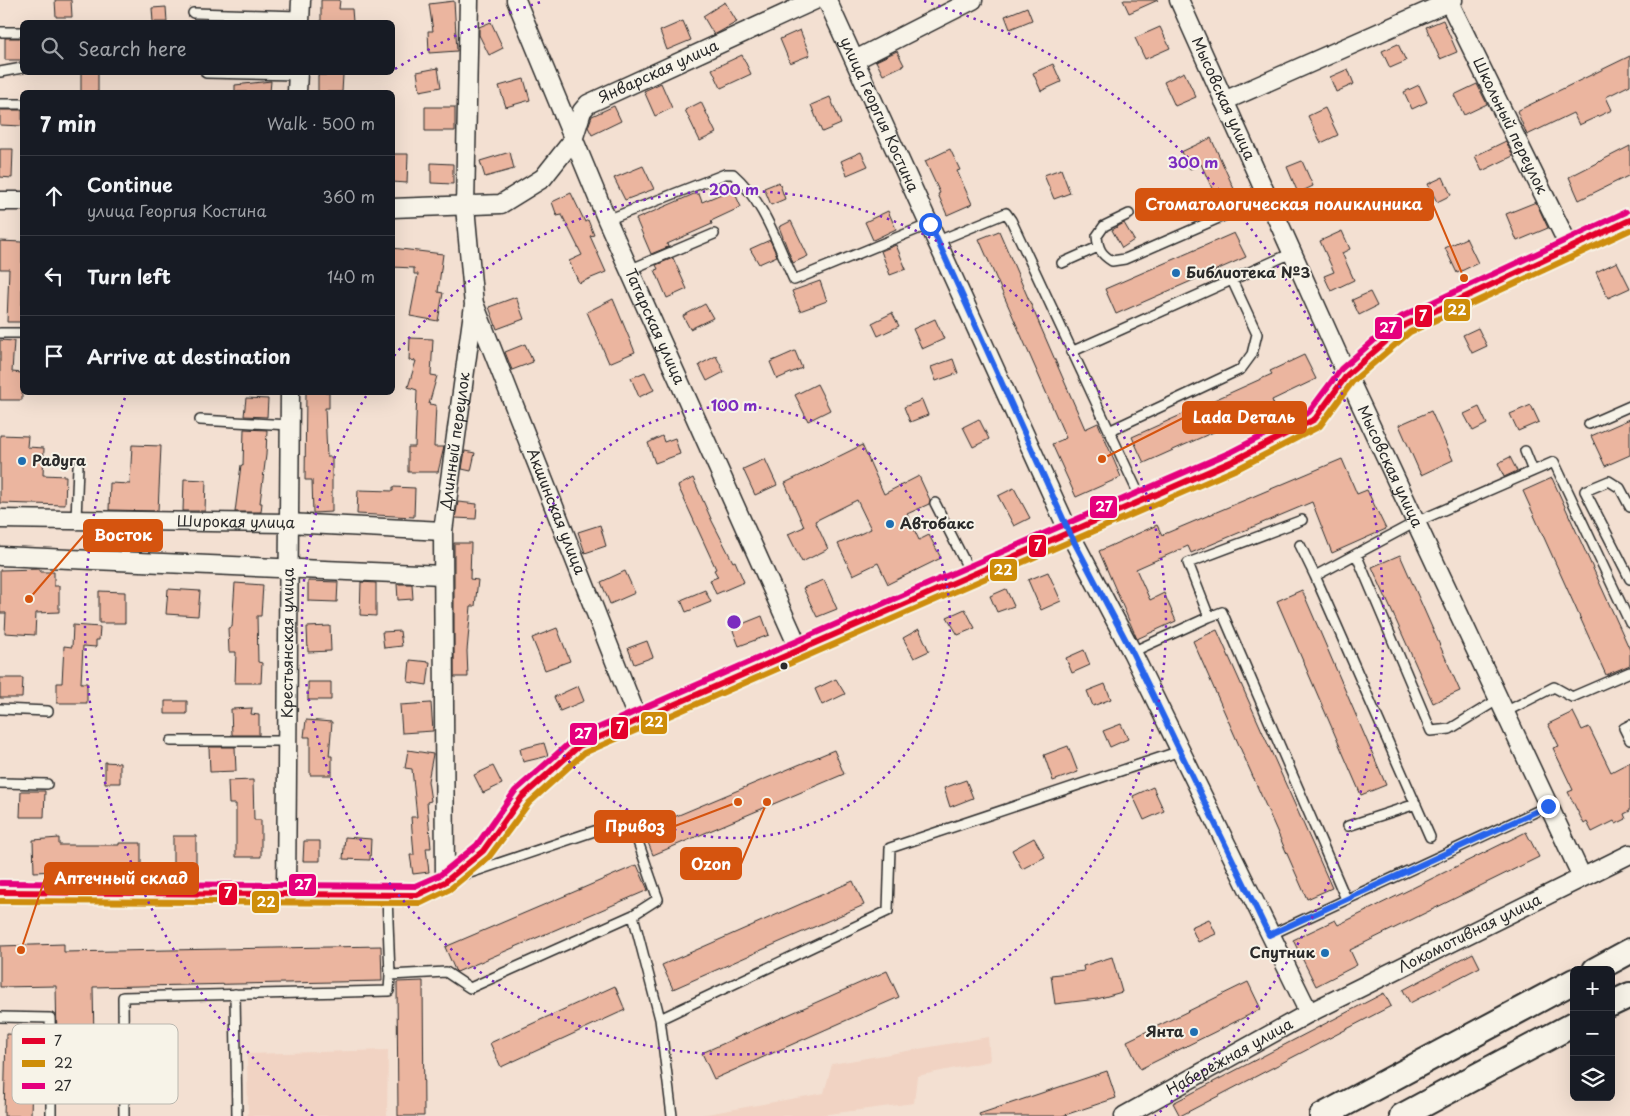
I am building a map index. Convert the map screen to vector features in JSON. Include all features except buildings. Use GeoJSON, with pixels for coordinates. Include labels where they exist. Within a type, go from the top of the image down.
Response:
{"type":"FeatureCollection","features":[{"type":"Feature","properties":{"kind":"main road"},"geometry":{"type":"LineString","coordinates":[[1602,966],[1630,951]]}},
{"type":"Feature","properties":{"kind":"main road"},"geometry":{"type":"LineString","coordinates":[[1322,1116],[1570,983]]}},
{"type":"Feature","properties":{"kind":"main road"},"geometry":{"type":"LineString","coordinates":[[1615,1002],[1630,995]]}},
{"type":"Feature","properties":{"kind":"main road"},"geometry":{"type":"LineString","coordinates":[[1516,1012],[1533,1046]]}},
{"type":"Feature","properties":{"kind":"main road"},"geometry":{"type":"LineString","coordinates":[[1405,1115],[1570,1026]]}},
{"type":"Feature","properties":{"kind":"street","name":"Длинный переулок"},"geometry":{"type":"LineString","coordinates":[[445,882],[443,531],[474,305],[465,207],[469,0]]}},
{"type":"Feature","properties":{"kind":"street","name":"Татарская улица"},"geometry":{"type":"LineString","coordinates":[[516,0],[607,220],[800,652]]}},
{"type":"Feature","properties":{"kind":"street","name":"Январская улица"},"geometry":{"type":"LineString","coordinates":[[395,208],[465,207],[502,204],[543,178],[573,140],[582,111],[588,104],[815,0]]}},
{"type":"Feature","properties":{"kind":"street","name":"улица Георгия Костина"},"geometry":{"type":"LineString","coordinates":[[828,0],[1069,532],[1132,652],[1269,935],[1309,1013]]}},
{"type":"Feature","properties":{"kind":"street"},"geometry":{"type":"LineString","coordinates":[[855,60],[973,0]]}},
{"type":"Feature","properties":{"kind":"street","name":"Мысовская улица"},"geometry":{"type":"LineString","coordinates":[[1179,0],[1347,375],[1582,877]]}},
{"type":"Feature","properties":{"kind":"street"},"geometry":{"type":"LineString","coordinates":[[1224,101],[1451,1]]}},
{"type":"Feature","properties":{"kind":"street","name":"Школьный переулок"},"geometry":{"type":"LineString","coordinates":[[1451,1],[1570,248]]}},
{"type":"Feature","properties":{"kind":"street"},"geometry":{"type":"LineString","coordinates":[[298,75],[298,90]]}},
{"type":"Feature","properties":{"kind":"street"},"geometry":{"type":"LineString","coordinates":[[0,201],[20,201]]}},
{"type":"Feature","properties":{"kind":"street"},"geometry":{"type":"LineString","coordinates":[[0,892],[417,895],[445,882],[483,851],[522,797],[579,746],[800,652],[1235,460],[1315,419],[1347,375],[1405,325],[1630,220]]}},
{"type":"Feature","properties":{"kind":"street","name":"Акшинская улица"},"geometry":{"type":"LineString","coordinates":[[474,305],[638,720]]}},
{"type":"Feature","properties":{"kind":"street","name":"Крестьянская улица"},"geometry":{"type":"LineString","coordinates":[[286,894],[287,567],[290,395]]}},
{"type":"Feature","properties":{"kind":"street","name":"Широкая улица"},"geometry":{"type":"LineString","coordinates":[[0,519],[288,524],[443,531]]}},
{"type":"Feature","properties":{"kind":"street"},"geometry":{"type":"LineString","coordinates":[[0,556],[442,575]]}},
{"type":"Feature","properties":{"kind":"street","name":"Локомотивная улица"},"geometry":{"type":"LineString","coordinates":[[1309,1013],[1630,854]]}},
{"type":"Feature","properties":{"kind":"street","name":"Набережная улица"},"geometry":{"type":"LineString","coordinates":[[1124,1116],[1309,1013]]}},
{"type":"Feature","properties":{"kind":"lane"},"geometry":{"type":"LineString","coordinates":[[193,13],[300,13]]}},
{"type":"Feature","properties":{"kind":"lane"},"geometry":{"type":"LineString","coordinates":[[0,32],[20,32]]}},
{"type":"Feature","properties":{"kind":"lane"},"geometry":{"type":"LineString","coordinates":[[0,72],[20,68]]}},
{"type":"Feature","properties":{"kind":"lane"},"geometry":{"type":"LineString","coordinates":[[0,104],[20,104]]}},
{"type":"Feature","properties":{"kind":"lane"},"geometry":{"type":"LineString","coordinates":[[607,220],[725,174],[733,174],[749,188],[761,209],[794,280],[930,224]]}},
{"type":"Feature","properties":{"kind":"lane"},"geometry":{"type":"LineString","coordinates":[[1129,214],[1104,226],[1097,236],[1098,247],[1102,255],[1112,261],[1126,259],[1267,197]]}},
{"type":"Feature","properties":{"kind":"lane"},"geometry":{"type":"LineString","coordinates":[[938,241],[1006,213],[1011,220],[1071,352],[1142,500]]}},
{"type":"Feature","properties":{"kind":"lane"},"geometry":{"type":"LineString","coordinates":[[629,270],[714,234]]}},
{"type":"Feature","properties":{"kind":"lane"},"geometry":{"type":"LineString","coordinates":[[1062,263],[1098,247]]}},
{"type":"Feature","properties":{"kind":"lane"},"geometry":{"type":"LineString","coordinates":[[1071,352],[1292,253]]}},
{"type":"Feature","properties":{"kind":"lane"},"geometry":{"type":"LineString","coordinates":[[1109,431],[1241,369],[1252,354],[1257,334],[1232,280]]}},
{"type":"Feature","properties":{"kind":"lane"},"geometry":{"type":"LineString","coordinates":[[0,333],[20,333]]}},
{"type":"Feature","properties":{"kind":"lane"},"geometry":{"type":"LineString","coordinates":[[1589,424],[1630,406]]}},
{"type":"Feature","properties":{"kind":"lane"},"geometry":{"type":"LineString","coordinates":[[200,420],[290,425]]}},
{"type":"Feature","properties":{"kind":"lane"},"geometry":{"type":"LineString","coordinates":[[1524,451],[1533,471]]}},
{"type":"Feature","properties":{"kind":"lane"},"geometry":{"type":"LineString","coordinates":[[1314,576],[1416,522],[1554,462],[1630,622]]}},
{"type":"Feature","properties":{"kind":"lane"},"geometry":{"type":"LineString","coordinates":[[76,520],[78,466]]}},
{"type":"Feature","properties":{"kind":"lane"},"geometry":{"type":"LineString","coordinates":[[1630,507],[1620,488],[1609,481],[1585,491],[1630,579]]}},
{"type":"Feature","properties":{"kind":"lane"},"geometry":{"type":"LineString","coordinates":[[936,503],[972,576]]}},
{"type":"Feature","properties":{"kind":"lane"},"geometry":{"type":"LineString","coordinates":[[1209,618],[1188,563],[1302,520]]}},
{"type":"Feature","properties":{"kind":"lane"},"geometry":{"type":"LineString","coordinates":[[1300,544],[1430,837]]}},
{"type":"Feature","properties":{"kind":"lane"},"geometry":{"type":"LineString","coordinates":[[1356,554],[1431,731],[1450,729],[1502,706],[1554,687],[1572,697],[1630,672]]}},
{"type":"Feature","properties":{"kind":"lane"},"geometry":{"type":"LineString","coordinates":[[1132,652],[1222,612],[1346,899]]}},
{"type":"Feature","properties":{"kind":"lane"},"geometry":{"type":"LineString","coordinates":[[0,709],[48,711]]}},
{"type":"Feature","properties":{"kind":"lane"},"geometry":{"type":"LineString","coordinates":[[1630,726],[1624,728],[1630,740]]}},
{"type":"Feature","properties":{"kind":"lane"},"geometry":{"type":"LineString","coordinates":[[171,741],[286,741]]}},
{"type":"Feature","properties":{"kind":"lane"},"geometry":{"type":"LineString","coordinates":[[660,1019],[888,911],[890,848],[1180,751]]}},
{"type":"Feature","properties":{"kind":"lane"},"geometry":{"type":"LineString","coordinates":[[0,783],[47,784]]}},
{"type":"Feature","properties":{"kind":"lane"},"geometry":{"type":"LineString","coordinates":[[1348,826],[1416,804]]}},
{"type":"Feature","properties":{"kind":"lane"},"geometry":{"type":"LineString","coordinates":[[1269,935],[1548,806]]}},
{"type":"Feature","properties":{"kind":"lane"},"geometry":{"type":"LineString","coordinates":[[390,975],[446,972],[470,988],[633,915],[658,899],[630,819],[445,882]]}},
{"type":"Feature","properties":{"kind":"lane"},"geometry":{"type":"LineString","coordinates":[[123,1024],[123,996],[389,991],[387,895]]}},
{"type":"Feature","properties":{"kind":"lane"},"geometry":{"type":"LineString","coordinates":[[633,915],[660,1019],[672,1116]]}},
{"type":"Feature","properties":{"kind":"lane"},"geometry":{"type":"LineString","coordinates":[[235,994],[237,1116]]}},
{"type":"Feature","properties":{"kind":"lane"},"geometry":{"type":"LineString","coordinates":[[0,1017],[50,1018],[50,1024]]}},
{"type":"Feature","properties":{"kind":"shaded area"},"geometry":{"type":"Polygon","coordinates":[[[988,1037],[990,1061],[917,1076],[914,1103],[813,1116],[696,1116],[824,1093],[832,1064],[988,1037]]]}},
{"type":"Feature","properties":{"kind":"shaded area"},"geometry":{"type":"Polygon","coordinates":[[[388,1050],[387,1116],[248,1116],[247,1054],[388,1050]]]}},
{"type":"Feature","properties":{"kind":"transit line","name":"27"},"geometry":{"type":"LineString","coordinates":[[0,883],[415,886],[440,875],[477,845],[515,791],[575,738],[1231,452],[1309,412],[1341,369],[1401,317],[1626,212]]}},
{"type":"Feature","properties":{"kind":"transit line","name":"7"},"geometry":{"type":"LineString","coordinates":[[0,892],[417,895],[445,882],[483,851],[522,797],[579,746],[1235,460],[1315,419],[1347,375],[1405,325],[1630,220]]}},
{"type":"Feature","properties":{"kind":"transit line","name":"22"},"geometry":{"type":"LineString","coordinates":[[0,901],[421,903],[450,889],[489,857],[529,803],[584,753],[1239,468],[1320,426],[1353,381],[1410,332],[1630,230]]}},
{"type":"Feature","properties":{"kind":"place","name":"Библиотека №3"},"geometry":{"type":"Point","coordinates":[1176,273]}},
{"type":"Feature","properties":{"kind":"place","name":"Стоматологическая поликлиника"},"geometry":{"type":"Point","coordinates":[1464,278]}},
{"type":"Feature","properties":{"kind":"place","name":"Lada Dеталь"},"geometry":{"type":"Point","coordinates":[1102,459]}},
{"type":"Feature","properties":{"kind":"place","name":"Радуга"},"geometry":{"type":"Point","coordinates":[22,461]}},
{"type":"Feature","properties":{"kind":"place","name":"Автобакс"},"geometry":{"type":"Point","coordinates":[890,524]}},
{"type":"Feature","properties":{"kind":"place","name":"Восток"},"geometry":{"type":"Point","coordinates":[29,599]}},
{"type":"Feature","properties":{"kind":"place","name":"Привоз"},"geometry":{"type":"Point","coordinates":[738,802]}},
{"type":"Feature","properties":{"kind":"place","name":"Ozon"},"geometry":{"type":"Point","coordinates":[767,802]}},
{"type":"Feature","properties":{"kind":"place","name":"Аптечный склад"},"geometry":{"type":"Point","coordinates":[21,950]}},
{"type":"Feature","properties":{"kind":"place","name":"Спутник"},"geometry":{"type":"Point","coordinates":[1325,953]}},
{"type":"Feature","properties":{"kind":"place","name":"Янта"},"geometry":{"type":"Point","coordinates":[1194,1032]}},
{"type":"Feature","properties":{"kind":"route"},"geometry":{"type":"LineString","coordinates":[[930,224],[1069,532],[1132,652],[1269,935],[1548,806]]}}]}
